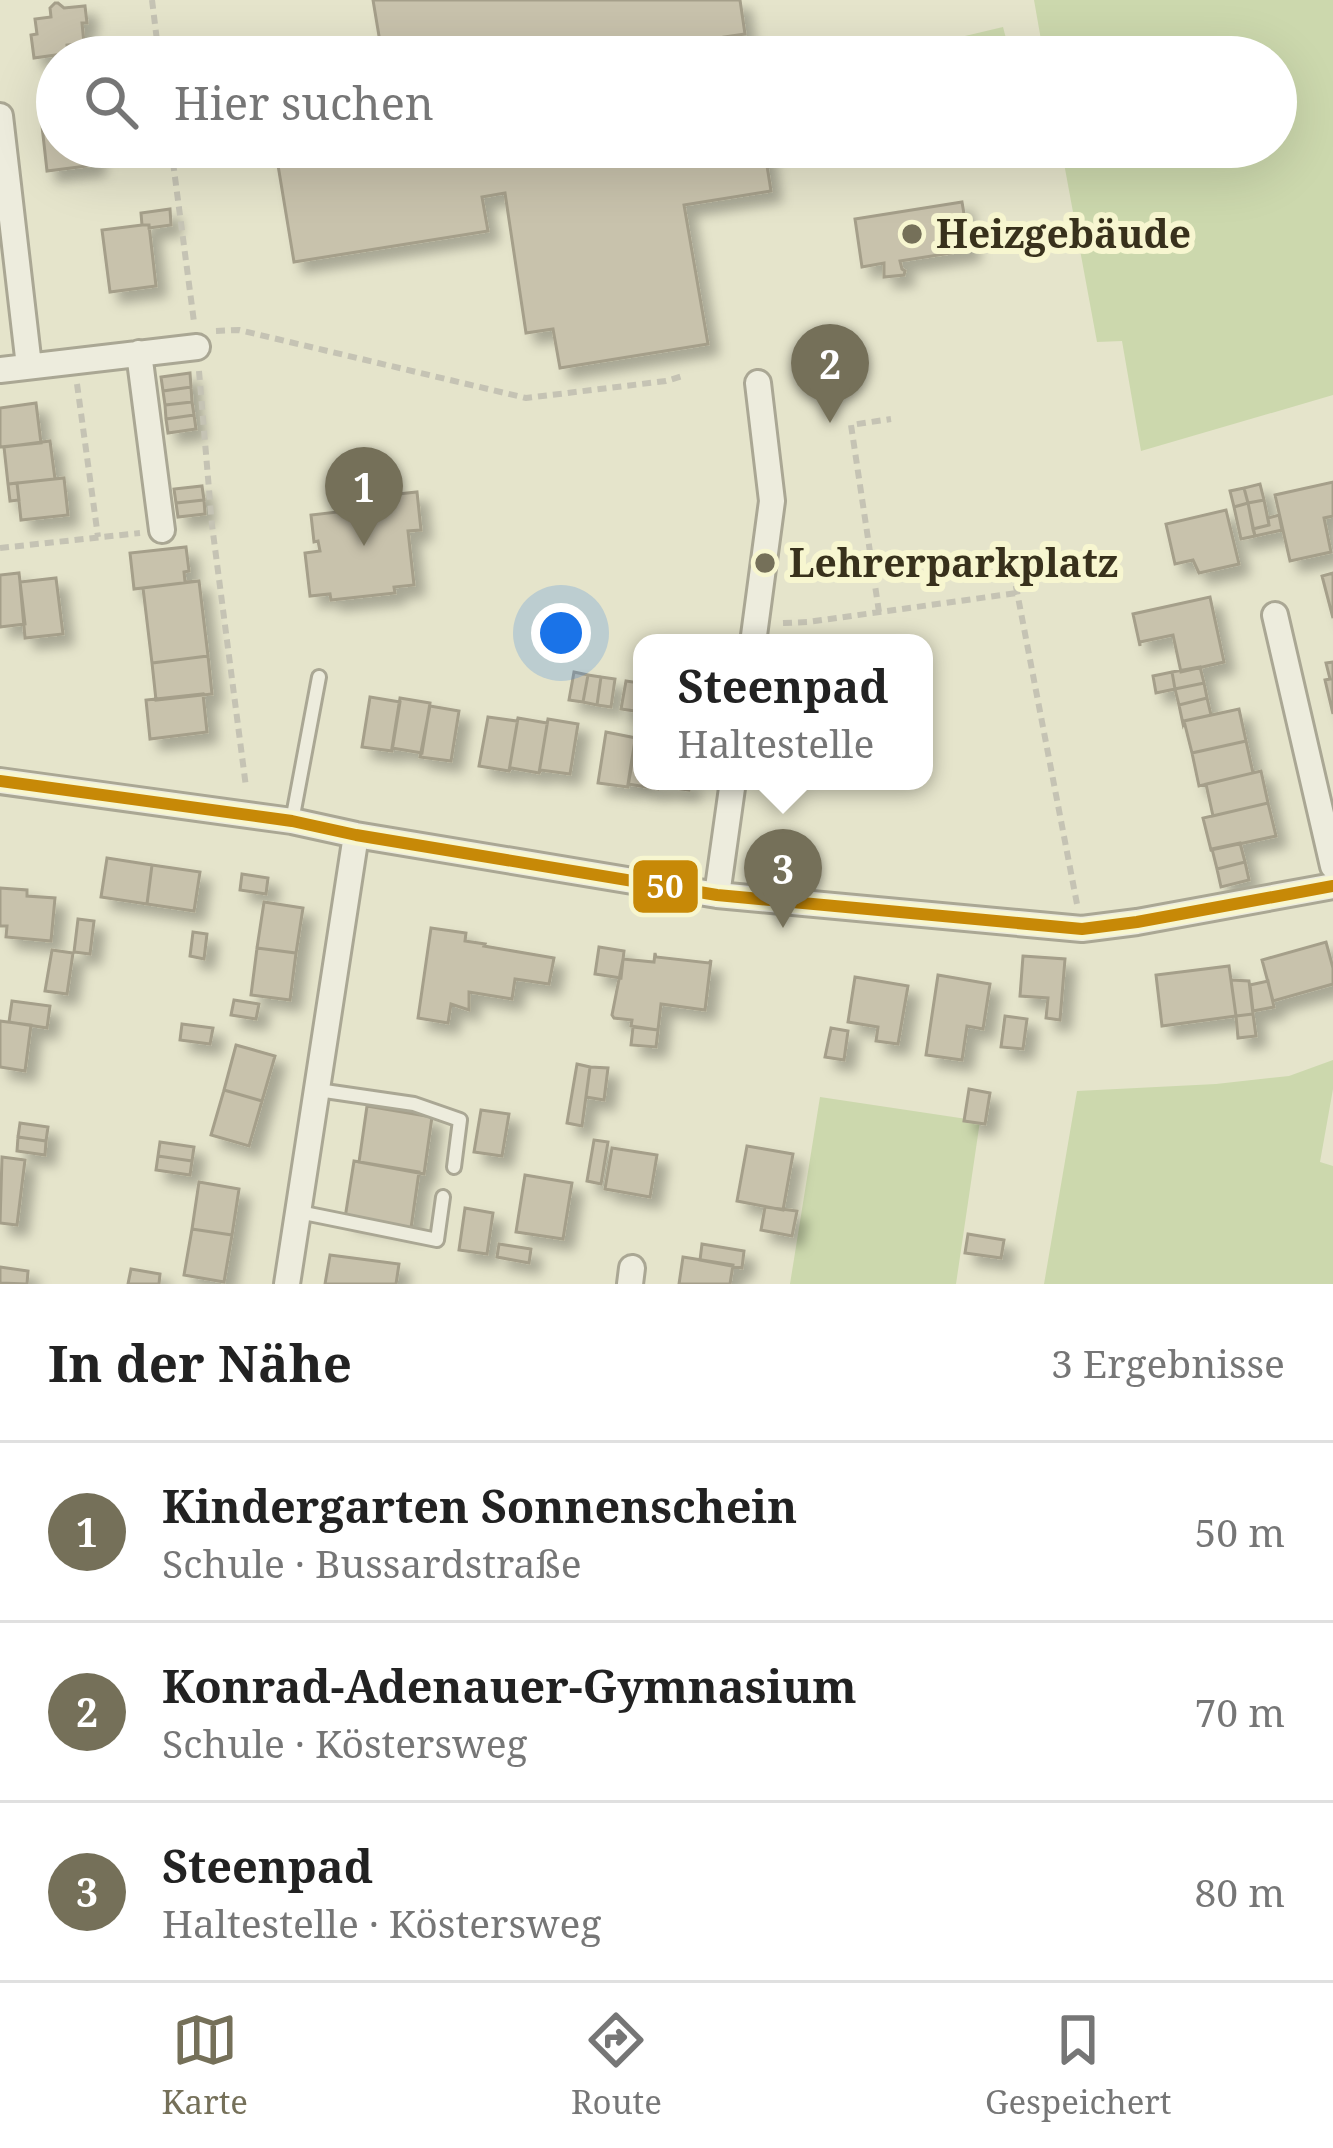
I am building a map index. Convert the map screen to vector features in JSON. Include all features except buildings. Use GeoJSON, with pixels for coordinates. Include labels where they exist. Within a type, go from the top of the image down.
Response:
{"type":"FeatureCollection","features":[{"type":"Feature","properties":{"kind":"street"},"geometry":{"type":"LineString","coordinates":[[0,116],[29,367]]}},
{"type":"Feature","properties":{"kind":"street"},"geometry":{"type":"LineString","coordinates":[[0,370],[140,353],[196,339]]}},
{"type":"Feature","properties":{"kind":"street"},"geometry":{"type":"LineString","coordinates":[[140,353],[162,530]]}},
{"type":"Feature","properties":{"kind":"street"},"geometry":{"type":"LineString","coordinates":[[754,633],[772,501],[758,383]]}},
{"type":"Feature","properties":{"kind":"street"},"geometry":{"type":"LineString","coordinates":[[1275,615],[1333,866]]}},
{"type":"Feature","properties":{"kind":"street"},"geometry":{"type":"LineString","coordinates":[[0,782],[292,821],[717,895],[1082,929],[1333,886]]}},
{"type":"Feature","properties":{"kind":"street"},"geometry":{"type":"LineString","coordinates":[[717,895],[732,790]]}},
{"type":"Feature","properties":{"kind":"street"},"geometry":{"type":"LineString","coordinates":[[287,1284],[356,835]]}},
{"type":"Feature","properties":{"kind":"lane"},"geometry":{"type":"LineString","coordinates":[[292,821],[319,677]]}},
{"type":"Feature","properties":{"kind":"lane"},"geometry":{"type":"LineString","coordinates":[[317,1090],[414,1105],[460,1120],[454,1167]]}},
{"type":"Feature","properties":{"kind":"lane"},"geometry":{"type":"LineString","coordinates":[[298,1211],[437,1240],[443,1197]]}},
{"type":"Feature","properties":{"kind":"path"},"geometry":{"type":"LineString","coordinates":[[152,0],[156,36]]}},
{"type":"Feature","properties":{"kind":"path"},"geometry":{"type":"LineString","coordinates":[[174,168],[196,339],[212,525],[250,816]]}},
{"type":"Feature","properties":{"kind":"path"},"geometry":{"type":"LineString","coordinates":[[196,339],[239,330],[526,398],[686,375]]}},
{"type":"Feature","properties":{"kind":"path"},"geometry":{"type":"LineString","coordinates":[[74,362],[98,537]]}},
{"type":"Feature","properties":{"kind":"path"},"geometry":{"type":"LineString","coordinates":[[879,612],[851,425],[890,418]]}},
{"type":"Feature","properties":{"kind":"path"},"geometry":{"type":"LineString","coordinates":[[0,548],[212,525]]}},
{"type":"Feature","properties":{"kind":"path"},"geometry":{"type":"LineString","coordinates":[[1013,571],[1082,929]]}},
{"type":"Feature","properties":{"kind":"path"},"geometry":{"type":"LineString","coordinates":[[754,633],[1017,592]]}},
{"type":"Feature","properties":{"kind":"green space"},"geometry":{"type":"Polygon","coordinates":[[[1034,0],[1333,0],[1333,395],[1141,451],[1122,341],[1097,342],[1065,168],[1297,168],[1297,36],[1040,36],[1034,0]]]}},
{"type":"Feature","properties":{"kind":"green space"},"geometry":{"type":"Polygon","coordinates":[[[1003,27],[1005,36],[965,36],[1003,27]]]}},
{"type":"Feature","properties":{"kind":"green space"},"geometry":{"type":"Polygon","coordinates":[[[1333,1060],[1333,1089],[1320,1162],[1333,1166],[1333,1284],[1044,1284],[1077,1091],[1289,1076],[1333,1060]]]}},
{"type":"Feature","properties":{"kind":"green space"},"geometry":{"type":"Polygon","coordinates":[[[820,1097],[980,1121],[956,1284],[790,1284],[820,1097]]]}},
{"type":"Feature","properties":{"kind":"transit line","name":"50"},"geometry":{"type":"LineString","coordinates":[[0,781],[292,821],[717,895],[1082,929],[1333,886]]}},
{"type":"Feature","properties":{"kind":"place","name":"Heizgebäude"},"geometry":{"type":"Point","coordinates":[912,234]}},
{"type":"Feature","properties":{"kind":"place","name":"Konrad-Adenauer-Gymnasium"},"geometry":{"type":"Point","coordinates":[830,423]}},
{"type":"Feature","properties":{"kind":"place","name":"Kindergarten Sonnenschein"},"geometry":{"type":"Point","coordinates":[364,546]}},
{"type":"Feature","properties":{"kind":"place","name":"Lehrerparkplatz"},"geometry":{"type":"Point","coordinates":[765,563]}},
{"type":"Feature","properties":{"kind":"place","name":"Steenpad"},"geometry":{"type":"Point","coordinates":[783,928]}}]}
